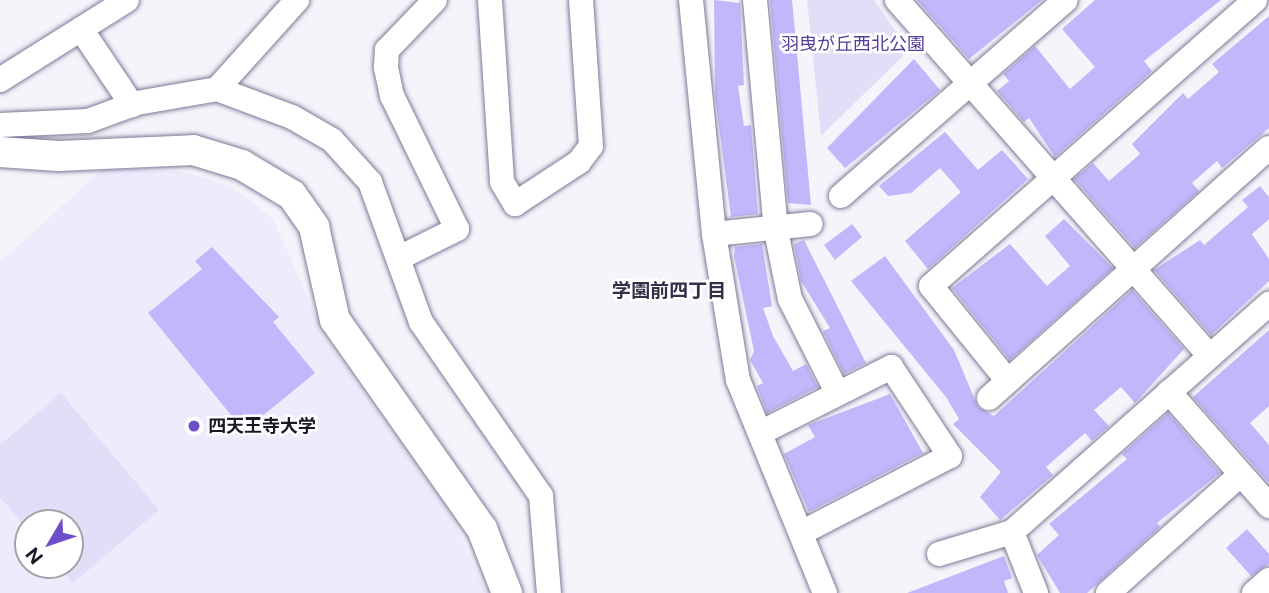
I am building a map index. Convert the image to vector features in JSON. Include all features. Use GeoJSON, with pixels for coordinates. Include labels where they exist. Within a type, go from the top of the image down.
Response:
{"type":"FeatureCollection","features":[{"type":"Feature","properties":{"kind":"street"},"geometry":{"type":"LineString","coordinates":[[0,80],[127,0]]}},
{"type":"Feature","properties":{"kind":"street"},"geometry":{"type":"LineString","coordinates":[[217,89],[297,0]]}},
{"type":"Feature","properties":{"kind":"street"},"geometry":{"type":"LineString","coordinates":[[400,258],[457,229],[392,96],[386,67],[392,43],[435,0]]}},
{"type":"Feature","properties":{"kind":"street"},"geometry":{"type":"LineString","coordinates":[[490,0],[502,181],[515,204],[579,162],[591,146],[581,0]]}},
{"type":"Feature","properties":{"kind":"street"},"geometry":{"type":"LineString","coordinates":[[691,0],[714,234],[738,380],[825,593]]}},
{"type":"Feature","properties":{"kind":"street"},"geometry":{"type":"LineString","coordinates":[[755,0],[776,231],[790,299],[838,394]]}},
{"type":"Feature","properties":{"kind":"street"},"geometry":{"type":"LineString","coordinates":[[897,0],[1210,356]]}},
{"type":"Feature","properties":{"kind":"street"},"geometry":{"type":"LineString","coordinates":[[841,196],[1066,0]]}},
{"type":"Feature","properties":{"kind":"street"},"geometry":{"type":"LineString","coordinates":[[1008,382],[931,286],[1255,0]]}},
{"type":"Feature","properties":{"kind":"street"},"geometry":{"type":"LineString","coordinates":[[81,29],[132,105]]}},
{"type":"Feature","properties":{"kind":"street"},"geometry":{"type":"LineString","coordinates":[[0,125],[88,121],[132,105],[217,89],[332,140],[370,182],[400,258],[421,322],[541,496],[549,593]]}},
{"type":"Feature","properties":{"kind":"street"},"geometry":{"type":"LineString","coordinates":[[989,398],[1269,148]]}},
{"type":"Feature","properties":{"kind":"street"},"geometry":{"type":"LineString","coordinates":[[0,152],[58,156],[193,150],[242,165],[292,195],[314,227],[335,320],[482,528],[507,593]]}},
{"type":"Feature","properties":{"kind":"street"},"geometry":{"type":"LineString","coordinates":[[714,234],[776,231],[810,224]]}},
{"type":"Feature","properties":{"kind":"street"},"geometry":{"type":"LineString","coordinates":[[939,554],[1012,531],[1269,304]]}},
{"type":"Feature","properties":{"kind":"street"},"geometry":{"type":"LineString","coordinates":[[761,433],[891,367],[950,456],[801,533]]}},
{"type":"Feature","properties":{"kind":"street"},"geometry":{"type":"LineString","coordinates":[[1169,392],[1269,506]]}},
{"type":"Feature","properties":{"kind":"street"},"geometry":{"type":"LineString","coordinates":[[1108,593],[1241,474]]}},
{"type":"Feature","properties":{"kind":"street"},"geometry":{"type":"LineString","coordinates":[[1012,531],[1036,593]]}},
{"type":"Feature","properties":{"kind":"street"},"geometry":{"type":"LineString","coordinates":[[1254,593],[1269,580]]}},
{"type":"Feature","properties":{"kind":"shaded area","name":"四天王寺大学"},"geometry":{"type":"Polygon","coordinates":[[[104,168],[179,171],[231,186],[273,219],[326,339],[449,512],[487,593],[0,593],[0,262],[104,168]]]}},
{"type":"Feature","properties":{"kind":"green space","name":"羽曳が丘西北公園"},"geometry":{"type":"Polygon","coordinates":[[[807,0],[874,0],[909,50],[821,136],[807,0]]]}},
{"type":"Feature","properties":{"kind":"green space"},"geometry":{"type":"Polygon","coordinates":[[[61,393],[159,510],[84,574],[84,509],[14,509],[14,514],[0,497],[0,445],[61,393]]]}},
{"type":"Feature","properties":{"kind":"building"},"geometry":{"type":"Polygon","coordinates":[[[714,0],[740,3],[744,85],[738,86],[744,126],[751,125],[758,214],[731,217],[715,96],[714,0]]]}},
{"type":"Feature","properties":{"kind":"building"},"geometry":{"type":"Polygon","coordinates":[[[770,0],[792,0],[811,205],[788,203],[770,0]]]}},
{"type":"Feature","properties":{"kind":"building"},"geometry":{"type":"Polygon","coordinates":[[[917,0],[1042,0],[969,59],[917,0]]]}},
{"type":"Feature","properties":{"kind":"building"},"geometry":{"type":"Polygon","coordinates":[[[1095,0],[1221,0],[1144,61],[1152,71],[1055,157],[1029,118],[1024,122],[997,91],[1009,81],[1003,74],[1035,46],[1070,89],[1095,67],[1062,29],[1095,0]]]}},
{"type":"Feature","properties":{"kind":"building"},"geometry":{"type":"Polygon","coordinates":[[[1269,16],[1269,128],[1222,168],[1217,161],[1192,183],[1199,191],[1135,248],[1074,179],[1093,163],[1109,181],[1140,154],[1132,144],[1183,93],[1188,99],[1219,72],[1212,64],[1269,16]]]}},
{"type":"Feature","properties":{"kind":"building"},"geometry":{"type":"Polygon","coordinates":[[[914,59],[940,90],[845,168],[827,148],[914,59]]]}},
{"type":"Feature","properties":{"kind":"building"},"geometry":{"type":"Polygon","coordinates":[[[945,132],[978,170],[1002,150],[1028,179],[928,269],[905,241],[961,192],[940,168],[911,193],[888,196],[879,186],[945,132]]]}},
{"type":"Feature","properties":{"kind":"building"},"geometry":{"type":"Polygon","coordinates":[[[1260,186],[1269,197],[1269,219],[1252,234],[1269,259],[1269,281],[1211,335],[1154,270],[1200,240],[1204,245],[1248,207],[1242,200],[1260,186]]]}},
{"type":"Feature","properties":{"kind":"building"},"geometry":{"type":"Polygon","coordinates":[[[1064,219],[1113,268],[1010,360],[952,288],[1010,244],[1047,286],[1070,266],[1045,236],[1064,219]]]}},
{"type":"Feature","properties":{"kind":"building"},"geometry":{"type":"Polygon","coordinates":[[[852,224],[862,237],[835,260],[824,245],[852,224]]]}},
{"type":"Feature","properties":{"kind":"building"},"geometry":{"type":"Polygon","coordinates":[[[804,240],[866,363],[844,374],[823,331],[830,328],[801,281],[794,244],[804,240]]]}},
{"type":"Feature","properties":{"kind":"building"},"geometry":{"type":"Polygon","coordinates":[[[762,244],[772,306],[763,308],[773,336],[793,371],[806,364],[818,387],[767,413],[757,386],[763,383],[750,360],[754,351],[734,256],[735,247],[762,244]]]}},
{"type":"Feature","properties":{"kind":"building"},"geometry":{"type":"Polygon","coordinates":[[[212,247],[279,317],[273,322],[315,373],[244,431],[148,313],[202,269],[195,261],[212,247]]]}},
{"type":"Feature","properties":{"kind":"building"},"geometry":{"type":"Polygon","coordinates":[[[885,256],[954,350],[978,407],[994,416],[1132,290],[1184,349],[1135,403],[1121,387],[1094,410],[1109,426],[1092,441],[1085,433],[1046,467],[1053,475],[1000,520],[980,497],[1001,472],[953,424],[959,419],[946,397],[851,281],[885,256]]]}},
{"type":"Feature","properties":{"kind":"building"},"geometry":{"type":"Polygon","coordinates":[[[1269,330],[1269,406],[1250,423],[1269,445],[1269,483],[1193,397],[1269,330]]]}},
{"type":"Feature","properties":{"kind":"building"},"geometry":{"type":"Polygon","coordinates":[[[890,394],[923,453],[809,512],[784,454],[815,437],[808,425],[890,394]]]}},
{"type":"Feature","properties":{"kind":"building"},"geometry":{"type":"Polygon","coordinates":[[[1168,413],[1220,473],[1157,523],[1160,527],[1087,593],[1060,593],[1037,555],[1059,535],[1049,524],[1127,459],[1122,454],[1168,413]]]}},
{"type":"Feature","properties":{"kind":"building"},"geometry":{"type":"Polygon","coordinates":[[[1247,529],[1269,554],[1269,564],[1251,576],[1226,548],[1247,529]]]}},
{"type":"Feature","properties":{"kind":"building"},"geometry":{"type":"Polygon","coordinates":[[[1004,556],[1012,578],[1004,581],[1008,593],[907,593],[1004,556]]]}},
{"type":"Feature","properties":{"kind":"place","name":"四天王寺大学"},"geometry":{"type":"Point","coordinates":[194,426]}},
{"type":"Feature","properties":{"kind":"district","name":"学園前四丁目"},"geometry":{"type":"Point","coordinates":[669,291]}}]}
